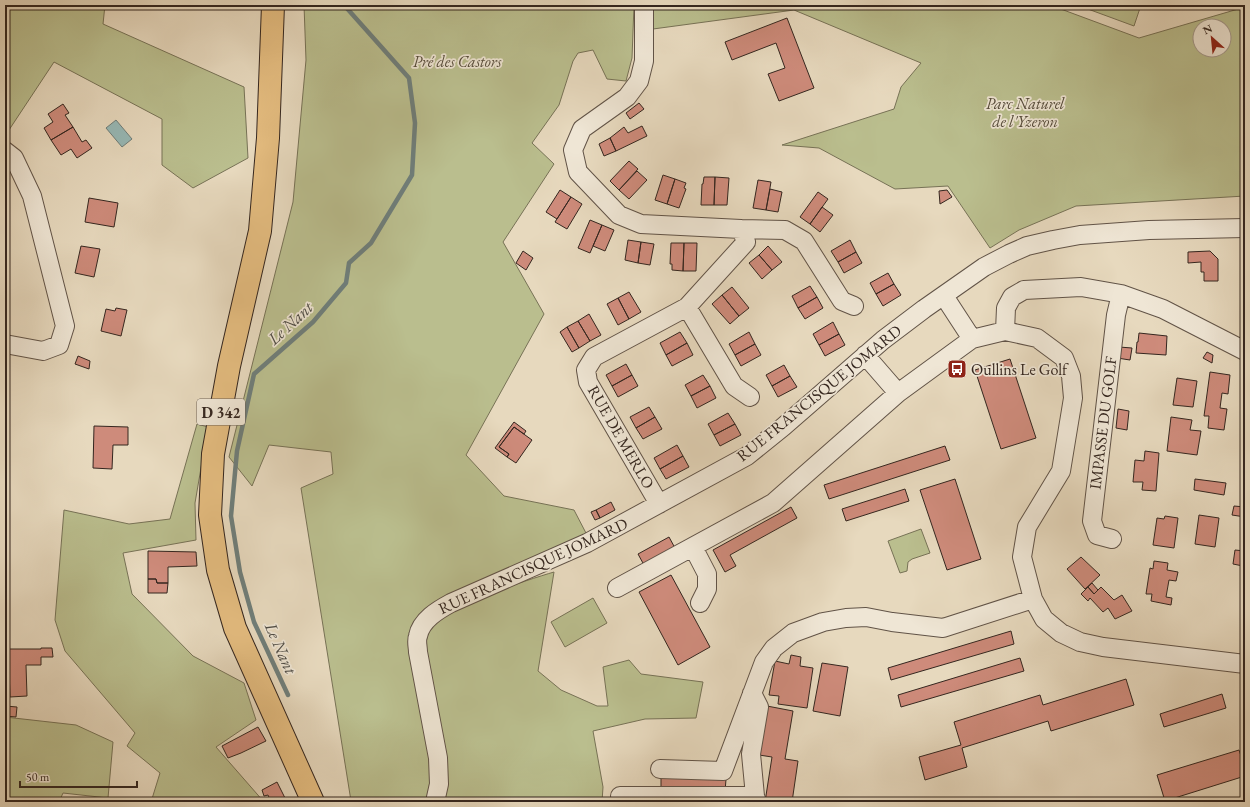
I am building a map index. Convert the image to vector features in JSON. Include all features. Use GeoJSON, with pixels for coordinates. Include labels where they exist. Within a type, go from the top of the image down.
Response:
{"type":"FeatureCollection","features":[{"type":"Feature","properties":{"kind":"main road","name":"D 342"},"geometry":{"type":"LineString","coordinates":[[273,5],[268,138],[260,231],[212,454],[210,515],[218,570],[235,628],[313,802]]}},
{"type":"Feature","properties":{"kind":"street"},"geometry":{"type":"LineString","coordinates":[[644,5],[644,61],[639,81],[627,98],[582,129],[573,150],[578,172],[619,215],[641,224],[741,230],[785,230],[804,241],[842,301],[854,306]]}},
{"type":"Feature","properties":{"kind":"street"},"geometry":{"type":"LineString","coordinates":[[5,151],[14,158],[32,196],[65,326],[59,346],[43,351],[5,344]]}},
{"type":"Feature","properties":{"kind":"street","name":"RUE FRANCISQUE JOMARD"},"geometry":{"type":"LineString","coordinates":[[435,802],[439,784],[438,758],[418,652],[418,636],[425,622],[436,611],[587,543],[747,456],[794,418],[865,355],[905,323],[984,268],[1008,254],[1027,246],[1080,235],[1149,230],[1245,228]]}},
{"type":"Feature","properties":{"kind":"street","name":"RUE DE MERLO"},"geometry":{"type":"LineString","coordinates":[[659,504],[588,382],[586,370],[594,358],[687,307],[746,242],[741,230]]}},
{"type":"Feature","properties":{"kind":"street"},"geometry":{"type":"LineString","coordinates":[[1005,331],[1006,308],[1012,297],[1024,290],[1081,287],[1121,294],[1164,309],[1245,351]]}},
{"type":"Feature","properties":{"kind":"street","name":"IMPASSE DU GOLF"},"geometry":{"type":"LineString","coordinates":[[1112,539],[1097,535],[1092,521],[1116,315],[1121,294]]}},
{"type":"Feature","properties":{"kind":"street"},"geometry":{"type":"LineString","coordinates":[[944,296],[972,339]]}},
{"type":"Feature","properties":{"kind":"street"},"geometry":{"type":"LineString","coordinates":[[687,307],[734,386],[750,396]]}},
{"type":"Feature","properties":{"kind":"street"},"geometry":{"type":"LineString","coordinates":[[617,588],[773,503],[898,393],[972,339],[1005,331],[1037,338],[1064,358],[1071,376],[1073,398],[1060,471],[1027,527],[1022,557],[1033,599],[1044,619],[1061,633],[1080,642],[1103,647],[1245,664]]}},
{"type":"Feature","properties":{"kind":"street"},"geometry":{"type":"LineString","coordinates":[[865,355],[898,393]]}},
{"type":"Feature","properties":{"kind":"street"},"geometry":{"type":"LineString","coordinates":[[693,547],[706,574],[708,589],[700,603]]}},
{"type":"Feature","properties":{"kind":"street"},"geometry":{"type":"LineString","coordinates":[[660,769],[723,771],[764,662],[774,648],[793,633],[823,622],[846,618],[866,617],[892,622],[943,628],[1033,599]]}},
{"type":"Feature","properties":{"kind":"street"},"geometry":{"type":"LineString","coordinates":[[620,796],[756,799],[751,754],[759,707],[752,693]]}},
{"type":"Feature","properties":{"kind":"green space"},"geometry":{"type":"Polygon","coordinates":[[[5,5],[105,5],[103,24],[244,87],[248,158],[193,188],[162,165],[162,119],[54,62],[5,136],[5,5]]]}},
{"type":"Feature","properties":{"kind":"green space","name":"Pré des Castors"},"geometry":{"type":"Polygon","coordinates":[[[304,5],[634,5],[632,58],[626,81],[607,79],[593,50],[578,53],[573,61],[559,105],[532,143],[554,164],[503,242],[544,314],[466,455],[504,496],[574,510],[587,535],[411,629],[426,646],[429,631],[437,622],[450,613],[467,604],[506,588],[554,572],[538,671],[561,690],[597,706],[608,706],[603,667],[629,660],[641,674],[703,682],[696,718],[645,719],[593,731],[603,787],[602,802],[351,801],[301,488],[333,474],[331,452],[269,445],[252,486],[229,457],[293,202],[306,60],[304,5]]]}},
{"type":"Feature","properties":{"kind":"green space","name":"Parc Naturel de l'Yzeron"},"geometry":{"type":"Polygon","coordinates":[[[653,5],[1050,5],[1139,38],[1192,22],[1192,58],[1232,58],[1232,18],[1207,18],[1245,7],[1245,196],[1076,206],[1019,230],[990,248],[948,186],[895,189],[819,148],[782,145],[894,109],[901,87],[921,63],[794,10],[653,29],[653,5]]]}},
{"type":"Feature","properties":{"kind":"green space"},"geometry":{"type":"Polygon","coordinates":[[[1077,5],[1141,5],[1134,26],[1077,5]]]}},
{"type":"Feature","properties":{"kind":"green space"},"geometry":{"type":"Polygon","coordinates":[[[197,424],[208,427],[195,503],[196,540],[123,553],[132,594],[193,656],[244,683],[256,720],[216,747],[264,802],[151,802],[160,773],[127,746],[135,733],[65,651],[55,620],[64,510],[129,524],[170,519],[197,424]]]}},
{"type":"Feature","properties":{"kind":"green space"},"geometry":{"type":"Polygon","coordinates":[[[921,529],[930,553],[912,559],[908,562],[907,571],[900,573],[888,541],[921,529]]]}},
{"type":"Feature","properties":{"kind":"green space"},"geometry":{"type":"Polygon","coordinates":[[[593,598],[607,623],[565,647],[551,622],[593,598]]]}},
{"type":"Feature","properties":{"kind":"green space"},"geometry":{"type":"Polygon","coordinates":[[[5,717],[76,725],[113,742],[108,798],[63,793],[59,802],[5,802],[5,717]]]}},
{"type":"Feature","properties":{"kind":"water"},"geometry":{"type":"Polygon","coordinates":[[[116,120],[132,139],[122,147],[106,128],[116,120]]]}},
{"type":"Feature","properties":{"kind":"building"},"geometry":{"type":"Polygon","coordinates":[[[207,5],[232,5],[231,7],[207,5]]]}},
{"type":"Feature","properties":{"kind":"building"},"geometry":{"type":"Polygon","coordinates":[[[787,18],[814,88],[779,101],[768,74],[785,68],[776,43],[732,60],[725,42],[787,18]]]}},
{"type":"Feature","properties":{"kind":"building"},"geometry":{"type":"Polygon","coordinates":[[[639,103],[644,109],[630,119],[626,113],[639,103]]]}},
{"type":"Feature","properties":{"kind":"building"},"geometry":{"type":"Polygon","coordinates":[[[63,104],[69,113],[65,115],[73,127],[51,140],[44,128],[53,122],[48,114],[63,104]]]}},
{"type":"Feature","properties":{"kind":"building"},"geometry":{"type":"Polygon","coordinates":[[[642,126],[647,136],[616,151],[610,138],[624,127],[628,133],[642,126]]]}},
{"type":"Feature","properties":{"kind":"building"},"geometry":{"type":"Polygon","coordinates":[[[73,127],[82,142],[86,140],[92,148],[77,158],[71,149],[61,155],[51,140],[73,127]]]}},
{"type":"Feature","properties":{"kind":"building"},"geometry":{"type":"Polygon","coordinates":[[[610,138],[616,151],[604,156],[599,144],[610,138]]]}},
{"type":"Feature","properties":{"kind":"building"},"geometry":{"type":"Polygon","coordinates":[[[629,161],[638,169],[619,190],[610,181],[629,161]]]}},
{"type":"Feature","properties":{"kind":"building"},"geometry":{"type":"Polygon","coordinates":[[[637,171],[647,180],[629,199],[619,190],[637,171]]]}},
{"type":"Feature","properties":{"kind":"building"},"geometry":{"type":"Polygon","coordinates":[[[663,175],[675,179],[667,204],[655,200],[663,175]]]}},
{"type":"Feature","properties":{"kind":"building"},"geometry":{"type":"Polygon","coordinates":[[[704,177],[715,177],[714,205],[701,205],[702,184],[704,177]]]}},
{"type":"Feature","properties":{"kind":"building"},"geometry":{"type":"Polygon","coordinates":[[[715,177],[729,178],[727,205],[714,205],[715,177]]]}},
{"type":"Feature","properties":{"kind":"building"},"geometry":{"type":"Polygon","coordinates":[[[675,179],[686,183],[684,188],[686,189],[679,208],[667,204],[675,179]]]}},
{"type":"Feature","properties":{"kind":"building"},"geometry":{"type":"Polygon","coordinates":[[[758,180],[771,182],[766,210],[753,208],[758,180]]]}},
{"type":"Feature","properties":{"kind":"building"},"geometry":{"type":"Polygon","coordinates":[[[770,189],[782,192],[778,212],[766,210],[770,189]]]}},
{"type":"Feature","properties":{"kind":"building"},"geometry":{"type":"Polygon","coordinates":[[[560,190],[571,197],[557,219],[546,212],[560,190]]]}},
{"type":"Feature","properties":{"kind":"building"},"geometry":{"type":"Polygon","coordinates":[[[947,190],[952,197],[940,204],[939,191],[947,190]]]}},
{"type":"Feature","properties":{"kind":"building"},"geometry":{"type":"Polygon","coordinates":[[[818,192],[828,199],[810,224],[800,217],[818,192]]]}},
{"type":"Feature","properties":{"kind":"building"},"geometry":{"type":"Polygon","coordinates":[[[571,197],[582,204],[567,229],[555,222],[571,197]]]}},
{"type":"Feature","properties":{"kind":"building"},"geometry":{"type":"Polygon","coordinates":[[[89,198],[118,203],[114,227],[85,222],[89,198]]]}},
{"type":"Feature","properties":{"kind":"building"},"geometry":{"type":"Polygon","coordinates":[[[822,207],[833,215],[820,232],[810,224],[822,207]]]}},
{"type":"Feature","properties":{"kind":"building"},"geometry":{"type":"Polygon","coordinates":[[[590,220],[602,225],[590,253],[578,248],[590,220]]]}},
{"type":"Feature","properties":{"kind":"building"},"geometry":{"type":"Polygon","coordinates":[[[602,225],[614,230],[605,251],[593,246],[602,225]]]}},
{"type":"Feature","properties":{"kind":"building"},"geometry":{"type":"Polygon","coordinates":[[[628,240],[641,242],[638,263],[625,260],[628,240]]]}},
{"type":"Feature","properties":{"kind":"building"},"geometry":{"type":"Polygon","coordinates":[[[850,240],[856,252],[838,262],[831,251],[850,240]]]}},
{"type":"Feature","properties":{"kind":"building"},"geometry":{"type":"Polygon","coordinates":[[[641,242],[654,244],[650,265],[638,263],[641,242]]]}},
{"type":"Feature","properties":{"kind":"building"},"geometry":{"type":"Polygon","coordinates":[[[671,243],[684,243],[683,271],[672,270],[672,264],[670,264],[671,243]]]}},
{"type":"Feature","properties":{"kind":"building"},"geometry":{"type":"Polygon","coordinates":[[[684,243],[697,243],[696,271],[683,271],[684,243]]]}},
{"type":"Feature","properties":{"kind":"building"},"geometry":{"type":"Polygon","coordinates":[[[81,246],[100,249],[94,277],[75,273],[81,246]]]}},
{"type":"Feature","properties":{"kind":"building"},"geometry":{"type":"Polygon","coordinates":[[[768,246],[782,262],[772,270],[759,255],[768,246]]]}},
{"type":"Feature","properties":{"kind":"building"},"geometry":{"type":"Polygon","coordinates":[[[523,251],[533,258],[526,270],[516,263],[523,251]]]}},
{"type":"Feature","properties":{"kind":"building"},"geometry":{"type":"Polygon","coordinates":[[[1210,251],[1218,259],[1218,281],[1204,281],[1204,272],[1201,272],[1201,262],[1188,263],[1188,252],[1210,251]]]}},
{"type":"Feature","properties":{"kind":"building"},"geometry":{"type":"Polygon","coordinates":[[[856,252],[862,263],[844,273],[838,262],[856,252]]]}},
{"type":"Feature","properties":{"kind":"building"},"geometry":{"type":"Polygon","coordinates":[[[759,255],[772,270],[762,279],[749,263],[759,255]]]}},
{"type":"Feature","properties":{"kind":"building"},"geometry":{"type":"Polygon","coordinates":[[[888,273],[894,284],[876,294],[870,283],[888,273]]]}},
{"type":"Feature","properties":{"kind":"building"},"geometry":{"type":"Polygon","coordinates":[[[894,284],[901,295],[883,306],[876,294],[894,284]]]}},
{"type":"Feature","properties":{"kind":"building"},"geometry":{"type":"Polygon","coordinates":[[[810,286],[817,297],[798,308],[792,296],[810,286]]]}},
{"type":"Feature","properties":{"kind":"building"},"geometry":{"type":"Polygon","coordinates":[[[732,287],[749,308],[739,316],[722,295],[732,287]]]}},
{"type":"Feature","properties":{"kind":"building"},"geometry":{"type":"Polygon","coordinates":[[[629,292],[641,312],[629,319],[618,298],[629,292]]]}},
{"type":"Feature","properties":{"kind":"building"},"geometry":{"type":"Polygon","coordinates":[[[722,295],[739,316],[730,324],[712,304],[722,295]]]}},
{"type":"Feature","properties":{"kind":"building"},"geometry":{"type":"Polygon","coordinates":[[[817,297],[823,308],[805,319],[798,308],[817,297]]]}},
{"type":"Feature","properties":{"kind":"building"},"geometry":{"type":"Polygon","coordinates":[[[618,298],[629,319],[618,325],[607,304],[618,298]]]}},
{"type":"Feature","properties":{"kind":"building"},"geometry":{"type":"Polygon","coordinates":[[[116,308],[127,310],[121,336],[101,331],[106,309],[115,311],[116,308]]]}},
{"type":"Feature","properties":{"kind":"building"},"geometry":{"type":"Polygon","coordinates":[[[589,314],[601,335],[590,341],[578,321],[589,314]]]}},
{"type":"Feature","properties":{"kind":"building"},"geometry":{"type":"Polygon","coordinates":[[[578,321],[590,341],[579,348],[567,327],[578,321]]]}},
{"type":"Feature","properties":{"kind":"building"},"geometry":{"type":"Polygon","coordinates":[[[833,322],[839,334],[819,345],[813,334],[833,322]]]}},
{"type":"Feature","properties":{"kind":"building"},"geometry":{"type":"Polygon","coordinates":[[[567,327],[579,348],[572,352],[560,332],[567,327]]]}},
{"type":"Feature","properties":{"kind":"building"},"geometry":{"type":"Polygon","coordinates":[[[680,332],[687,343],[666,355],[660,343],[680,332]]]}},
{"type":"Feature","properties":{"kind":"building"},"geometry":{"type":"Polygon","coordinates":[[[749,332],[755,344],[735,355],[729,344],[749,332]]]}},
{"type":"Feature","properties":{"kind":"building"},"geometry":{"type":"Polygon","coordinates":[[[1139,333],[1167,336],[1166,355],[1136,353],[1139,333]]]}},
{"type":"Feature","properties":{"kind":"building"},"geometry":{"type":"Polygon","coordinates":[[[839,334],[845,345],[825,356],[819,345],[839,334]]]}},
{"type":"Feature","properties":{"kind":"building"},"geometry":{"type":"Polygon","coordinates":[[[687,343],[693,355],[672,366],[666,355],[687,343]]]}},
{"type":"Feature","properties":{"kind":"building"},"geometry":{"type":"Polygon","coordinates":[[[755,344],[761,355],[741,366],[735,355],[755,344]]]}},
{"type":"Feature","properties":{"kind":"building"},"geometry":{"type":"Polygon","coordinates":[[[1119,347],[1132,348],[1130,360],[1117,358],[1119,347]]]}},
{"type":"Feature","properties":{"kind":"building"},"geometry":{"type":"Polygon","coordinates":[[[1207,352],[1213,355],[1212,363],[1203,358],[1207,352]]]}},
{"type":"Feature","properties":{"kind":"building"},"geometry":{"type":"Polygon","coordinates":[[[78,356],[90,361],[89,369],[75,364],[78,356]]]}},
{"type":"Feature","properties":{"kind":"building"},"geometry":{"type":"Polygon","coordinates":[[[1010,359],[1036,438],[1001,449],[975,370],[1010,359]]]}},
{"type":"Feature","properties":{"kind":"building"},"geometry":{"type":"Polygon","coordinates":[[[626,364],[632,375],[612,386],[606,375],[626,364]]]}},
{"type":"Feature","properties":{"kind":"building"},"geometry":{"type":"Polygon","coordinates":[[[784,365],[790,376],[772,386],[766,375],[784,365]]]}},
{"type":"Feature","properties":{"kind":"building"},"geometry":{"type":"Polygon","coordinates":[[[1210,372],[1230,375],[1228,394],[1222,393],[1220,408],[1227,409],[1224,430],[1208,428],[1209,416],[1204,416],[1210,372]]]}},
{"type":"Feature","properties":{"kind":"building"},"geometry":{"type":"Polygon","coordinates":[[[632,375],[638,386],[618,397],[612,386],[632,375]]]}},
{"type":"Feature","properties":{"kind":"building"},"geometry":{"type":"Polygon","coordinates":[[[703,375],[710,386],[691,396],[685,385],[703,375]]]}},
{"type":"Feature","properties":{"kind":"building"},"geometry":{"type":"Polygon","coordinates":[[[790,376],[797,387],[778,397],[772,386],[790,376]]]}},
{"type":"Feature","properties":{"kind":"building"},"geometry":{"type":"Polygon","coordinates":[[[1177,378],[1197,381],[1193,407],[1173,405],[1177,378]]]}},
{"type":"Feature","properties":{"kind":"building"},"geometry":{"type":"Polygon","coordinates":[[[710,386],[716,398],[697,408],[691,396],[710,386]]]}},
{"type":"Feature","properties":{"kind":"building"},"geometry":{"type":"Polygon","coordinates":[[[649,407],[655,417],[636,428],[630,417],[649,407]]]}},
{"type":"Feature","properties":{"kind":"building"},"geometry":{"type":"Polygon","coordinates":[[[1118,409],[1129,411],[1127,430],[1116,428],[1118,409]]]}},
{"type":"Feature","properties":{"kind":"building"},"geometry":{"type":"Polygon","coordinates":[[[728,413],[735,424],[714,435],[708,424],[728,413]]]}},
{"type":"Feature","properties":{"kind":"building"},"geometry":{"type":"Polygon","coordinates":[[[655,417],[662,429],[643,439],[636,428],[655,417]]]}},
{"type":"Feature","properties":{"kind":"building"},"geometry":{"type":"Polygon","coordinates":[[[1171,417],[1192,420],[1190,430],[1201,431],[1197,455],[1167,451],[1171,417]]]}},
{"type":"Feature","properties":{"kind":"building"},"geometry":{"type":"Polygon","coordinates":[[[514,422],[526,431],[524,434],[514,427],[499,447],[509,454],[507,457],[495,448],[514,422]]]}},
{"type":"Feature","properties":{"kind":"building"},"geometry":{"type":"Polygon","coordinates":[[[735,424],[741,435],[720,446],[714,435],[735,424]]]}},
{"type":"Feature","properties":{"kind":"building"},"geometry":{"type":"Polygon","coordinates":[[[94,426],[128,427],[128,445],[113,445],[112,469],[93,468],[94,426]]]}},
{"type":"Feature","properties":{"kind":"building"},"geometry":{"type":"Polygon","coordinates":[[[514,427],[532,440],[516,463],[507,457],[509,454],[499,447],[514,427]]]}},
{"type":"Feature","properties":{"kind":"building"},"geometry":{"type":"Polygon","coordinates":[[[677,445],[683,456],[660,469],[654,458],[677,445]]]}},
{"type":"Feature","properties":{"kind":"building"},"geometry":{"type":"Polygon","coordinates":[[[945,446],[950,460],[829,499],[824,485],[945,446]]]}},
{"type":"Feature","properties":{"kind":"building"},"geometry":{"type":"Polygon","coordinates":[[[1145,451],[1159,453],[1156,491],[1142,490],[1143,482],[1133,482],[1135,460],[1144,461],[1145,451]]]}},
{"type":"Feature","properties":{"kind":"building"},"geometry":{"type":"Polygon","coordinates":[[[683,456],[689,467],[666,479],[660,469],[683,456]]]}},
{"type":"Feature","properties":{"kind":"building"},"geometry":{"type":"Polygon","coordinates":[[[955,479],[981,559],[947,570],[920,490],[955,479]]]}},
{"type":"Feature","properties":{"kind":"building"},"geometry":{"type":"Polygon","coordinates":[[[1195,479],[1226,483],[1224,495],[1194,490],[1195,479]]]}},
{"type":"Feature","properties":{"kind":"building"},"geometry":{"type":"Polygon","coordinates":[[[905,489],[909,501],[846,521],[842,509],[905,489]]]}},
{"type":"Feature","properties":{"kind":"building"},"geometry":{"type":"Polygon","coordinates":[[[611,502],[615,510],[600,518],[596,510],[611,502]]]}},
{"type":"Feature","properties":{"kind":"building"},"geometry":{"type":"Polygon","coordinates":[[[1234,506],[1245,507],[1245,517],[1232,515],[1234,506]]]}},
{"type":"Feature","properties":{"kind":"building"},"geometry":{"type":"Polygon","coordinates":[[[791,507],[797,518],[730,555],[736,566],[725,572],[713,550],[791,507]]]}},
{"type":"Feature","properties":{"kind":"building"},"geometry":{"type":"Polygon","coordinates":[[[596,510],[600,518],[595,520],[591,512],[596,510]]]}},
{"type":"Feature","properties":{"kind":"building"},"geometry":{"type":"Polygon","coordinates":[[[1199,515],[1219,518],[1215,547],[1195,544],[1199,515]]]}},
{"type":"Feature","properties":{"kind":"building"},"geometry":{"type":"Polygon","coordinates":[[[1165,516],[1178,518],[1174,548],[1153,545],[1157,518],[1164,519],[1165,516]]]}},
{"type":"Feature","properties":{"kind":"building"},"geometry":{"type":"Polygon","coordinates":[[[669,537],[675,548],[644,565],[638,554],[669,537]]]}},
{"type":"Feature","properties":{"kind":"building"},"geometry":{"type":"Polygon","coordinates":[[[1235,550],[1245,551],[1243,560],[1245,561],[1245,572],[1243,566],[1233,564],[1235,550]]]}},
{"type":"Feature","properties":{"kind":"building"},"geometry":{"type":"Polygon","coordinates":[[[148,551],[196,552],[197,566],[168,567],[168,583],[157,583],[156,579],[148,579],[148,551]]]}},
{"type":"Feature","properties":{"kind":"building"},"geometry":{"type":"Polygon","coordinates":[[[1081,557],[1100,575],[1085,589],[1067,569],[1081,557]]]}},
{"type":"Feature","properties":{"kind":"building"},"geometry":{"type":"Polygon","coordinates":[[[1154,561],[1168,563],[1167,570],[1178,572],[1176,581],[1169,580],[1166,597],[1172,598],[1171,605],[1151,601],[1152,594],[1146,594],[1150,568],[1153,569],[1154,561]]]}},
{"type":"Feature","properties":{"kind":"building"},"geometry":{"type":"Polygon","coordinates":[[[671,575],[710,647],[678,665],[639,592],[671,575]]]}},
{"type":"Feature","properties":{"kind":"building"},"geometry":{"type":"Polygon","coordinates":[[[148,579],[156,579],[157,583],[168,583],[167,593],[148,593],[148,579]]]}},
{"type":"Feature","properties":{"kind":"building"},"geometry":{"type":"Polygon","coordinates":[[[1092,583],[1098,590],[1094,594],[1088,587],[1092,583]]]}},
{"type":"Feature","properties":{"kind":"building"},"geometry":{"type":"Polygon","coordinates":[[[1088,587],[1094,594],[1101,587],[1114,600],[1122,595],[1132,611],[1115,619],[1108,608],[1103,612],[1090,598],[1088,601],[1081,594],[1088,587]]]}},
{"type":"Feature","properties":{"kind":"building"},"geometry":{"type":"Polygon","coordinates":[[[1011,631],[1014,644],[891,680],[888,668],[1011,631]]]}},
{"type":"Feature","properties":{"kind":"building"},"geometry":{"type":"Polygon","coordinates":[[[52,648],[53,657],[41,657],[41,665],[26,665],[27,696],[10,697],[9,670],[5,670],[5,649],[52,648]]]}},
{"type":"Feature","properties":{"kind":"building"},"geometry":{"type":"Polygon","coordinates":[[[791,655],[801,657],[800,666],[813,668],[807,708],[778,704],[779,696],[769,695],[775,661],[789,664],[791,655]]]}},
{"type":"Feature","properties":{"kind":"building"},"geometry":{"type":"Polygon","coordinates":[[[1020,658],[1024,671],[901,707],[898,695],[1020,658]]]}},
{"type":"Feature","properties":{"kind":"building"},"geometry":{"type":"Polygon","coordinates":[[[822,663],[848,667],[840,716],[813,711],[822,663]]]}},
{"type":"Feature","properties":{"kind":"building"},"geometry":{"type":"Polygon","coordinates":[[[5,670],[9,670],[9,688],[5,688],[5,670]]]}},
{"type":"Feature","properties":{"kind":"building"},"geometry":{"type":"Polygon","coordinates":[[[1126,679],[1134,705],[1051,731],[1048,721],[962,748],[967,767],[925,780],[919,757],[961,745],[954,722],[1040,695],[1043,705],[1126,679]]]}},
{"type":"Feature","properties":{"kind":"building"},"geometry":{"type":"Polygon","coordinates":[[[1222,694],[1226,708],[1164,727],[1160,714],[1222,694]]]}},
{"type":"Feature","properties":{"kind":"building"},"geometry":{"type":"Polygon","coordinates":[[[5,706],[17,707],[16,717],[5,716],[5,706]]]}},
{"type":"Feature","properties":{"kind":"building"},"geometry":{"type":"Polygon","coordinates":[[[767,706],[793,711],[785,759],[798,761],[792,802],[765,802],[772,757],[759,755],[767,706]]]}},
{"type":"Feature","properties":{"kind":"building"},"geometry":{"type":"Polygon","coordinates":[[[258,727],[266,741],[228,758],[222,746],[258,727]]]}},
{"type":"Feature","properties":{"kind":"building"},"geometry":{"type":"Polygon","coordinates":[[[1239,750],[1245,768],[1245,776],[1165,801],[1157,775],[1239,750]]]}},
{"type":"Feature","properties":{"kind":"building"},"geometry":{"type":"Polygon","coordinates":[[[661,777],[726,779],[725,792],[661,789],[661,777]]]}},
{"type":"Feature","properties":{"kind":"building"},"geometry":{"type":"Polygon","coordinates":[[[277,782],[287,802],[271,802],[268,795],[264,796],[262,790],[277,782]]]}},
{"type":"Feature","properties":{"kind":"waterway","name":"Le Nant"},"geometry":{"type":"LineString","coordinates":[[288,695],[254,622],[240,572],[231,516],[237,451],[254,374],[313,322],[346,283],[349,263],[371,243],[412,175],[415,123],[409,78],[344,5]]}},
{"type":"Feature","properties":{"kind":"place","name":"Oullins Le Golf"},"geometry":{"type":"Point","coordinates":[957,369]}}]}
